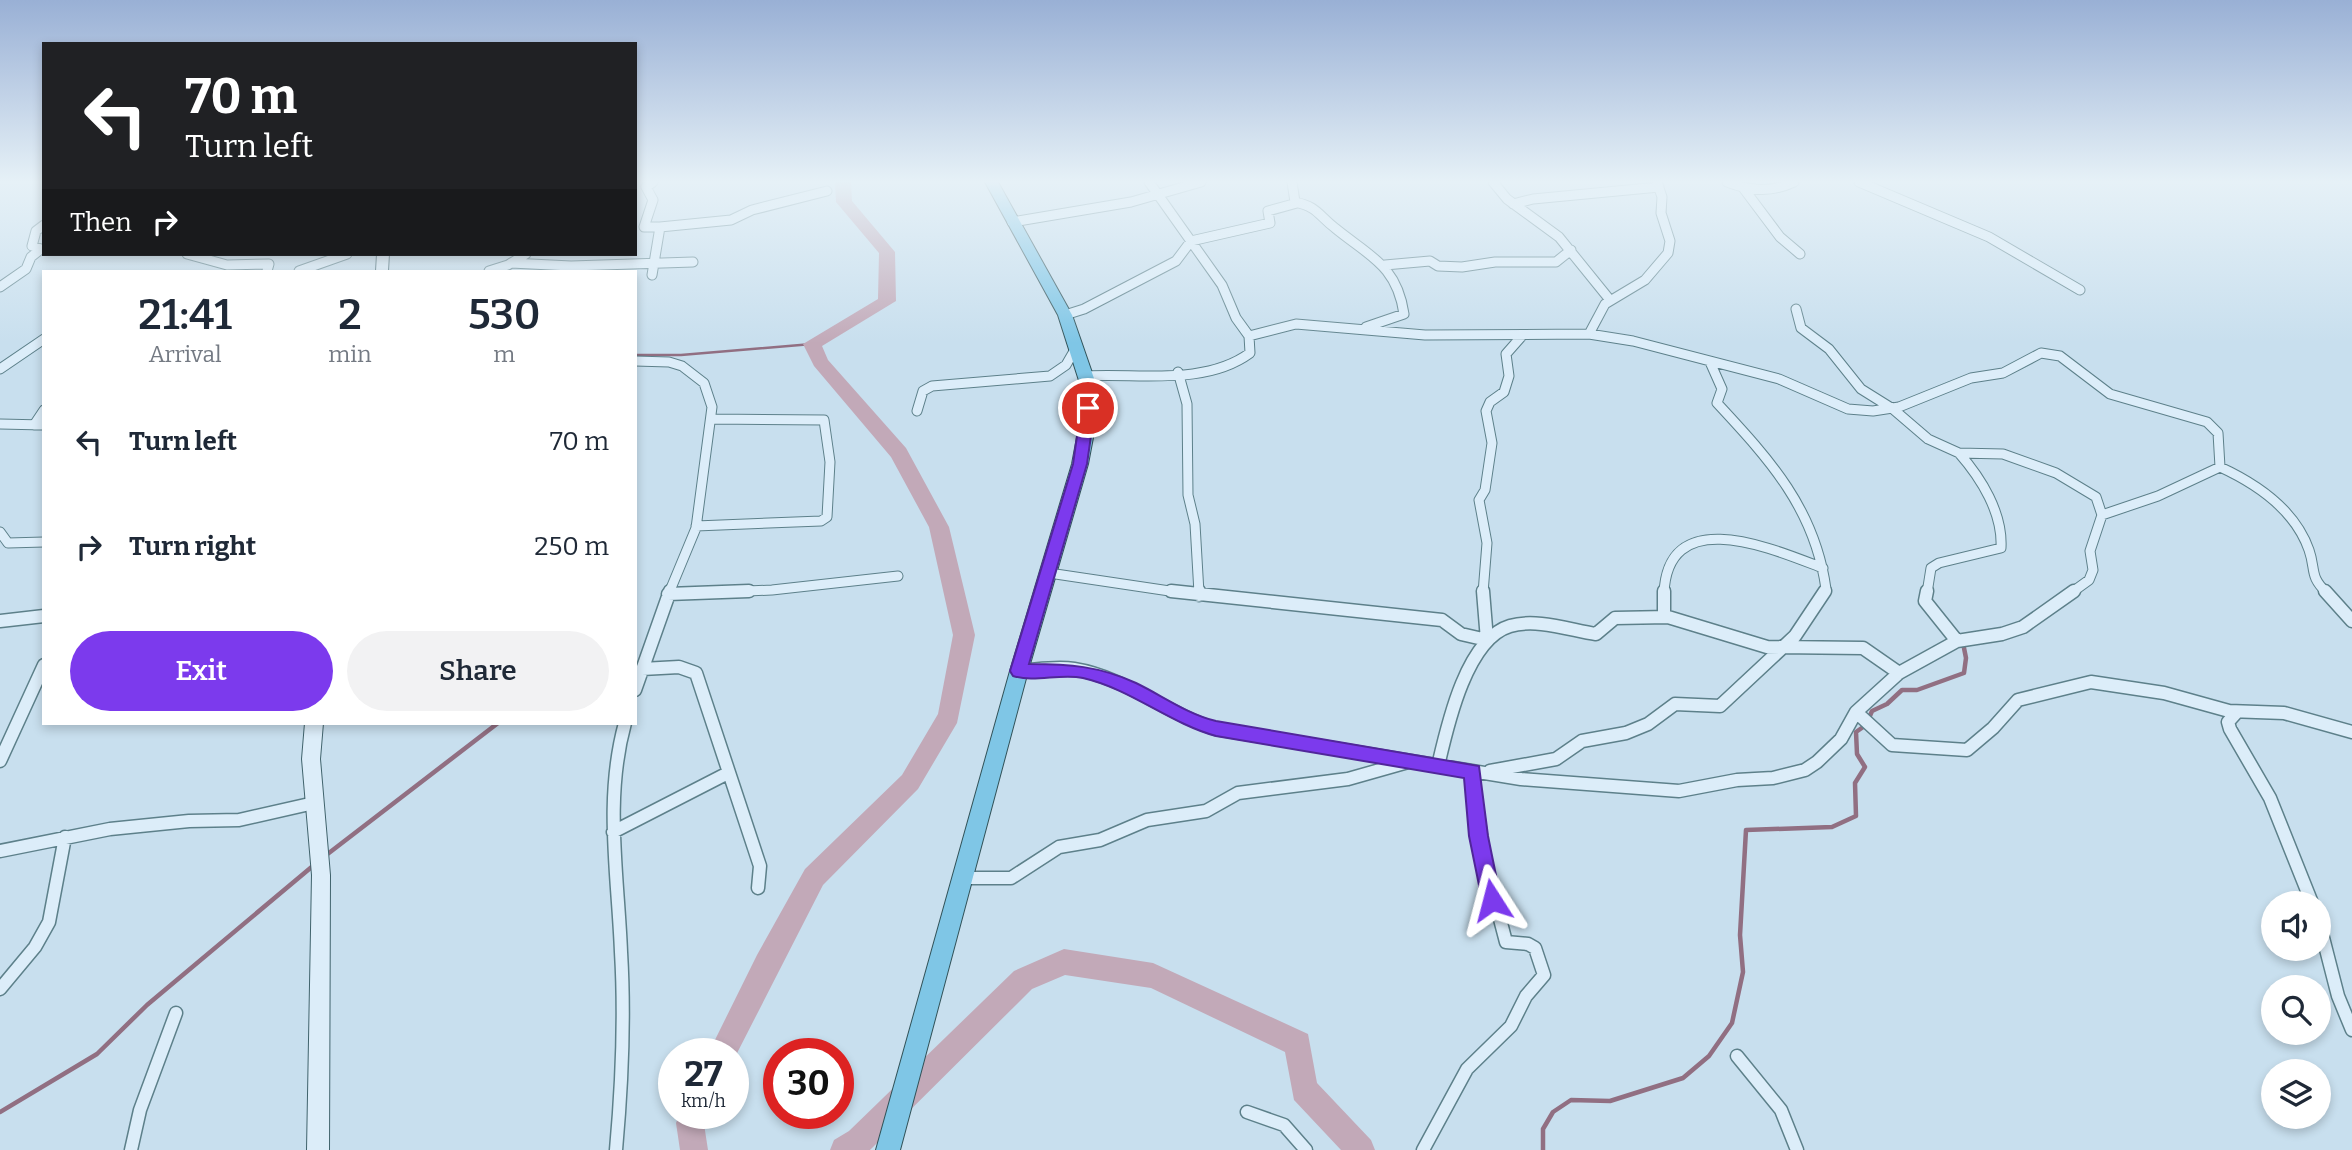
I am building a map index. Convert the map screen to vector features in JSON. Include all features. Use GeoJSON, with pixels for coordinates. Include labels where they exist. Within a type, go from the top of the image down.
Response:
{"type":"FeatureCollection","features":[{"type":"Feature","properties":{"kind":"highway"},"geometry":{"type":"LineString","coordinates":[[888,1150],[1019,671],[1083,450],[1090,390],[1087,376],[1066,315],[1020,236]]}},
{"type":"Feature","properties":{"kind":"main road"},"geometry":{"type":"LineString","coordinates":[[314,725],[311,759],[320,875],[318,1150]]}},
{"type":"Feature","properties":{"kind":"street"},"geometry":{"type":"LineString","coordinates":[[0,287],[26,269],[31,257],[41,249],[32,246],[35,236]]}},
{"type":"Feature","properties":{"kind":"street"},"geometry":{"type":"LineString","coordinates":[[652,275],[658,236]]}},
{"type":"Feature","properties":{"kind":"street"},"geometry":{"type":"LineString","coordinates":[[1087,376],[1178,372],[1220,367],[1241,361],[1250,352],[1250,337],[1236,318],[1222,285],[1187,236]]}},
{"type":"Feature","properties":{"kind":"street"},"geometry":{"type":"LineString","coordinates":[[1066,315],[1084,309],[1176,261],[1191,241],[1214,236]]}},
{"type":"Feature","properties":{"kind":"street"},"geometry":{"type":"LineString","coordinates":[[1345,236],[1385,265],[1399,289],[1405,312],[1365,328]]}},
{"type":"Feature","properties":{"kind":"street"},"geometry":{"type":"LineString","coordinates":[[1556,236],[1589,268],[1610,300]]}},
{"type":"Feature","properties":{"kind":"street"},"geometry":{"type":"LineString","coordinates":[[1589,334],[1600,310],[1610,300],[1645,280],[1668,253],[1668,236]]}},
{"type":"Feature","properties":{"kind":"street"},"geometry":{"type":"LineString","coordinates":[[1779,236],[1800,254]]}},
{"type":"Feature","properties":{"kind":"street"},"geometry":{"type":"LineString","coordinates":[[1986,236],[2080,290]]}},
{"type":"Feature","properties":{"kind":"street"},"geometry":{"type":"LineString","coordinates":[[1385,265],[1427,261],[1441,267],[1496,262],[1556,262],[1571,250]]}},
{"type":"Feature","properties":{"kind":"street"},"geometry":{"type":"LineString","coordinates":[[191,256],[216,265],[268,268]]}},
{"type":"Feature","properties":{"kind":"street"},"geometry":{"type":"LineString","coordinates":[[302,270],[341,256]]}},
{"type":"Feature","properties":{"kind":"street"},"geometry":{"type":"LineString","coordinates":[[492,270],[523,256]]}},
{"type":"Feature","properties":{"kind":"street"},"geometry":{"type":"LineString","coordinates":[[511,263],[571,266],[693,262]]}},
{"type":"Feature","properties":{"kind":"street"},"geometry":{"type":"LineString","coordinates":[[1796,309],[1799,323],[1805,332],[1829,349],[1861,389],[1893,409],[1921,434],[1959,453],[1971,466],[1995,511],[2003,539],[2001,548],[1939,563],[1931,568],[1925,601],[1957,641]]}},
{"type":"Feature","properties":{"kind":"street"},"geometry":{"type":"LineString","coordinates":[[1250,337],[1296,324],[1425,335],[1521,337],[1589,334],[1633,341],[1779,379],[1848,409],[1893,409],[1971,378],[2003,373],[2037,354],[2060,355],[2093,384],[2110,394],[2207,422],[2218,433],[2220,467]]}},
{"type":"Feature","properties":{"kind":"street"},"geometry":{"type":"LineString","coordinates":[[1488,640],[1482,599],[1487,543],[1479,500],[1485,490],[1492,443],[1486,411],[1490,402],[1504,392],[1509,376],[1506,354],[1521,337]]}},
{"type":"Feature","properties":{"kind":"street"},"geometry":{"type":"LineString","coordinates":[[0,369],[42,340]]}},
{"type":"Feature","properties":{"kind":"street"},"geometry":{"type":"LineString","coordinates":[[916,411],[923,391],[932,386],[1050,376],[1066,365],[1077,346]]}},
{"type":"Feature","properties":{"kind":"street"},"geometry":{"type":"LineString","coordinates":[[637,361],[669,362],[695,375],[709,393],[711,419],[696,526],[668,594],[637,684]]}},
{"type":"Feature","properties":{"kind":"street"},"geometry":{"type":"LineString","coordinates":[[1477,772],[1556,759],[1582,740],[1626,733],[1648,724],[1675,704],[1720,706],[1799,631],[1826,589],[1823,568],[1811,528],[1785,479],[1717,403],[1722,389],[1710,362]]}},
{"type":"Feature","properties":{"kind":"street"},"geometry":{"type":"LineString","coordinates":[[1178,372],[1186,404],[1188,495],[1195,524],[1194,549],[1199,595]]}},
{"type":"Feature","properties":{"kind":"street"},"geometry":{"type":"LineString","coordinates":[[696,526],[821,521],[827,517],[830,462],[824,420],[711,419]]}},
{"type":"Feature","properties":{"kind":"street"},"geometry":{"type":"LineString","coordinates":[[0,424],[39,425]]}},
{"type":"Feature","properties":{"kind":"street"},"geometry":{"type":"LineString","coordinates":[[1019,671],[1082,671],[1128,687],[1206,726],[1477,772],[1679,791],[1737,780],[1773,778],[1805,770],[1818,762],[1841,739],[1856,712],[1899,673],[1957,641],[2002,634],[2022,627],[2089,580],[2093,570],[2090,551],[2102,516],[2096,497],[2060,474],[2003,454],[1959,453]]}},
{"type":"Feature","properties":{"kind":"street"},"geometry":{"type":"LineString","coordinates":[[2102,516],[2158,496],[2220,467]]}},
{"type":"Feature","properties":{"kind":"street"},"geometry":{"type":"LineString","coordinates":[[2220,467],[2255,485],[2283,508],[2309,548],[2309,566],[2316,583],[2342,604],[2352,621]]}},
{"type":"Feature","properties":{"kind":"street"},"geometry":{"type":"LineString","coordinates":[[0,532],[8,543],[42,542]]}},
{"type":"Feature","properties":{"kind":"street"},"geometry":{"type":"LineString","coordinates":[[1664,617],[1667,570],[1674,558],[1698,540],[1733,538],[1823,568]]}},
{"type":"Feature","properties":{"kind":"street"},"geometry":{"type":"LineString","coordinates":[[1049,573],[1199,595],[1442,620],[1461,634],[1488,640]]}},
{"type":"Feature","properties":{"kind":"street"},"geometry":{"type":"LineString","coordinates":[[668,594],[772,590],[898,576]]}},
{"type":"Feature","properties":{"kind":"street"},"geometry":{"type":"LineString","coordinates":[[0,621],[42,616]]}},
{"type":"Feature","properties":{"kind":"street"},"geometry":{"type":"LineString","coordinates":[[1438,766],[1450,712],[1488,640],[1510,626],[1596,634],[1615,618],[1651,620],[1664,617],[1702,625],[1741,641],[1781,648],[1863,648],[1899,673]]}},
{"type":"Feature","properties":{"kind":"street"},"geometry":{"type":"LineString","coordinates":[[642,669],[679,667],[696,673],[718,732],[728,772],[760,866],[758,888]]}},
{"type":"Feature","properties":{"kind":"street"},"geometry":{"type":"LineString","coordinates":[[0,761],[42,669]]}},
{"type":"Feature","properties":{"kind":"street"},"geometry":{"type":"LineString","coordinates":[[1856,712],[1892,746],[1962,750],[1971,748],[1980,741],[2018,700],[2086,682],[2164,693],[2237,712],[2284,713],[2352,732]]}},
{"type":"Feature","properties":{"kind":"street"},"geometry":{"type":"LineString","coordinates":[[2237,712],[2228,722],[2230,730],[2264,785],[2289,840],[2308,891]]}},
{"type":"Feature","properties":{"kind":"street"},"geometry":{"type":"LineString","coordinates":[[616,1150],[623,1076],[620,927],[613,832],[614,758],[624,725]]}},
{"type":"Feature","properties":{"kind":"street"},"geometry":{"type":"LineString","coordinates":[[964,878],[1011,878],[1059,847],[1100,839],[1147,820],[1206,811],[1238,793],[1348,779],[1410,761]]}},
{"type":"Feature","properties":{"kind":"street"},"geometry":{"type":"LineString","coordinates":[[613,832],[728,772]]}},
{"type":"Feature","properties":{"kind":"street"},"geometry":{"type":"LineString","coordinates":[[1423,1150],[1467,1069],[1510,1026],[1526,996],[1544,975],[1535,948],[1528,944],[1506,942],[1492,900],[1479,836],[1477,772]]}},
{"type":"Feature","properties":{"kind":"street"},"geometry":{"type":"LineString","coordinates":[[0,851],[65,837],[162,824],[239,820],[314,803]]}},
{"type":"Feature","properties":{"kind":"street"},"geometry":{"type":"LineString","coordinates":[[0,989],[37,945],[48,922],[55,903],[65,837]]}},
{"type":"Feature","properties":{"kind":"street"},"geometry":{"type":"LineString","coordinates":[[2329,961],[2338,996],[2352,1030]]}},
{"type":"Feature","properties":{"kind":"street"},"geometry":{"type":"LineString","coordinates":[[131,1150],[140,1110],[176,1013]]}},
{"type":"Feature","properties":{"kind":"street"},"geometry":{"type":"LineString","coordinates":[[1737,1056],[1781,1110],[1797,1150]]}},
{"type":"Feature","properties":{"kind":"street"},"geometry":{"type":"LineString","coordinates":[[1247,1112],[1284,1125],[1307,1150]]}},
{"type":"Feature","properties":{"kind":"waterway"},"geometry":{"type":"LineString","coordinates":[[730,1038],[766,964],[814,877],[910,782],[949,716],[964,635],[939,527],[899,453],[820,362],[812,344],[887,301],[887,252],[873,236]]}},
{"type":"Feature","properties":{"kind":"waterway"},"geometry":{"type":"LineString","coordinates":[[637,355],[681,355],[812,344]]}},
{"type":"Feature","properties":{"kind":"waterway"},"geometry":{"type":"LineString","coordinates":[[1543,1150],[1543,1129],[1553,1112],[1571,1100],[1610,1101],[1683,1078],[1709,1056],[1732,1023],[1743,972],[1740,935],[1746,830],[1832,827],[1856,816],[1855,783],[1865,767],[1857,754],[1856,732],[1866,725],[1872,711],[1887,704],[1902,690],[1917,690],[1964,673],[1966,658],[1963,643]]}},
{"type":"Feature","properties":{"kind":"waterway"},"geometry":{"type":"LineString","coordinates":[[325,856],[495,725]]}},
{"type":"Feature","properties":{"kind":"waterway"},"geometry":{"type":"LineString","coordinates":[[0,1112],[97,1054],[147,1005],[314,865]]}},
{"type":"Feature","properties":{"kind":"waterway"},"geometry":{"type":"LineString","coordinates":[[844,1150],[859,1141],[1023,980],[1064,962],[1153,976],[1298,1044],[1304,1090],[1361,1150]]}},
{"type":"Feature","properties":{"kind":"waterway"},"geometry":{"type":"LineString","coordinates":[[691,1129],[694,1150]]}},
{"type":"Feature","properties":{"kind":"route"},"geometry":{"type":"LineString","coordinates":[[1088,408],[1080,464],[1019,671],[1082,671],[1128,687],[1198,724],[1216,729],[1472,771],[1479,836],[1492,900]]}}]}
